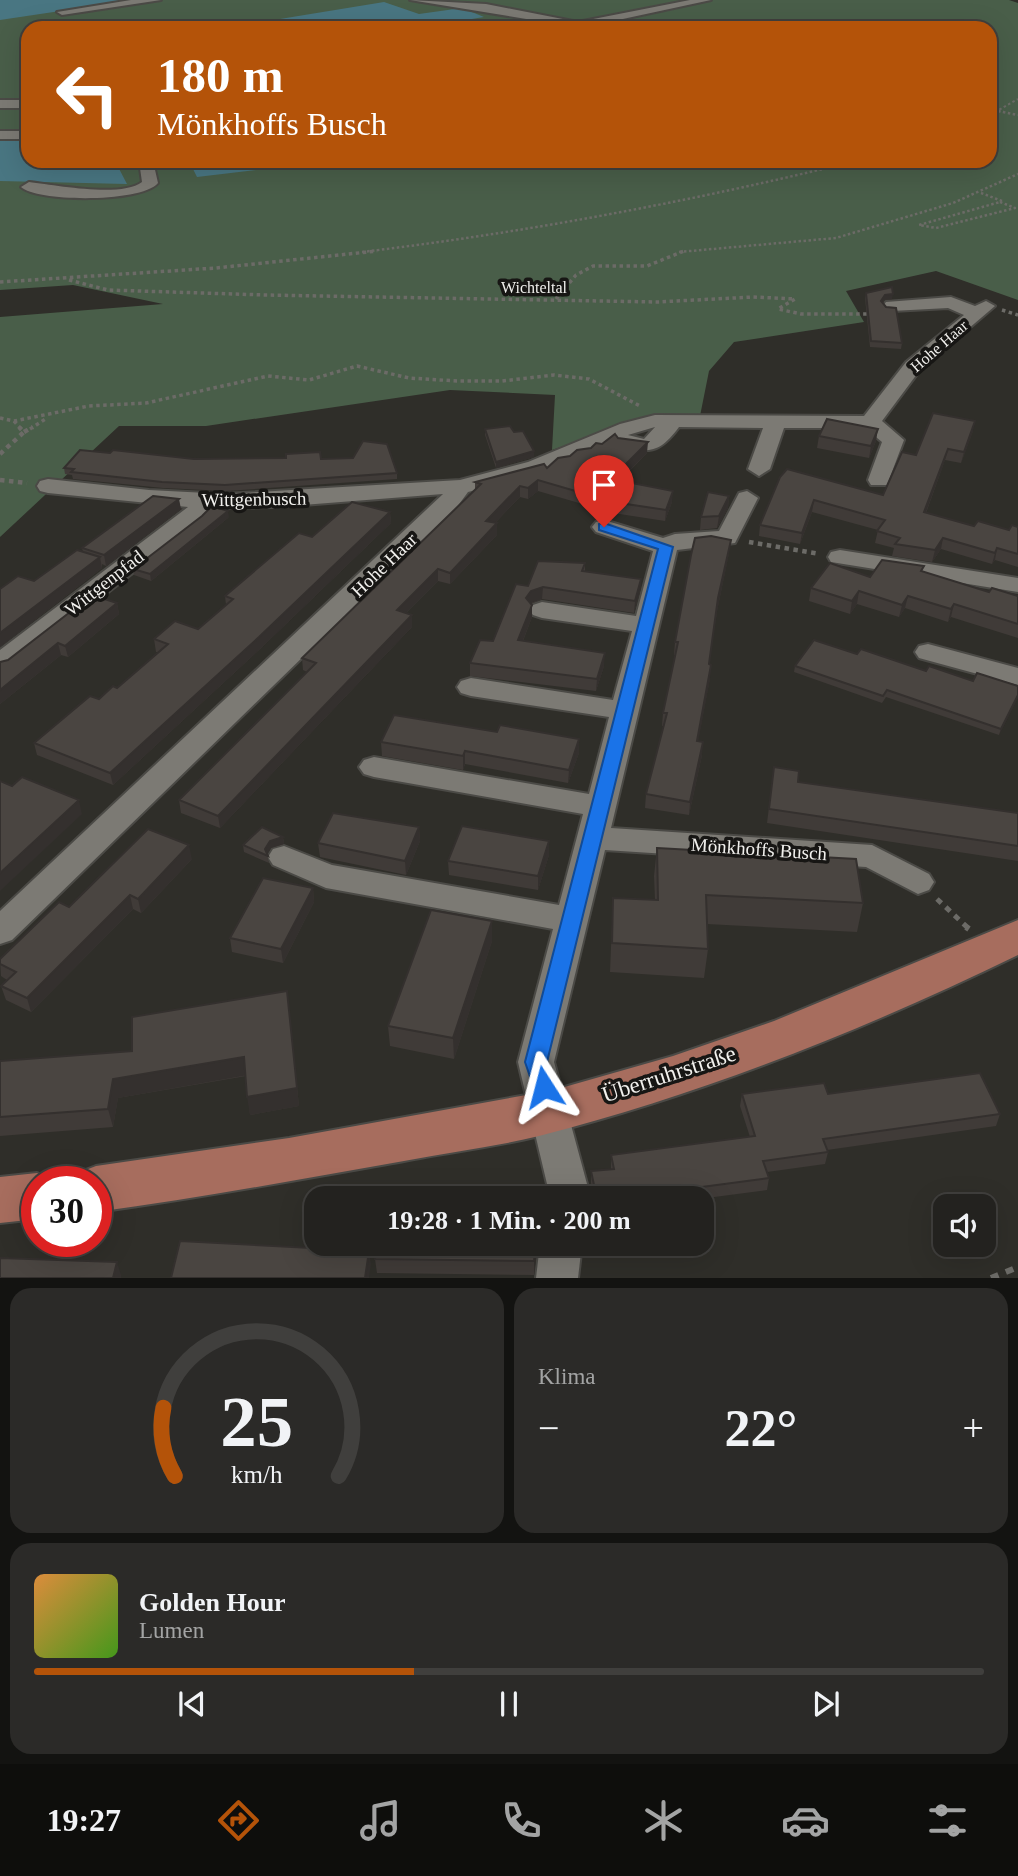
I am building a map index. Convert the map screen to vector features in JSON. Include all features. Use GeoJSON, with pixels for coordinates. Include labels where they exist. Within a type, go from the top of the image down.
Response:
{"type":"FeatureCollection","features":[{"type":"Feature","properties":{"kind":"main road","name":"Überruhrstraße"},"geometry":{"type":"LineString","coordinates":[[112,1187],[201,1176],[551,1112],[686,1072],[911,987],[1003,943]]}},
{"type":"Feature","properties":{"kind":"main road"},"geometry":{"type":"LineString","coordinates":[[0,1200],[21,1198]]}},
{"type":"Feature","properties":{"kind":"street"},"geometry":{"type":"LineString","coordinates":[[62,12],[156,0]]}},
{"type":"Feature","properties":{"kind":"street"},"geometry":{"type":"LineString","coordinates":[[415,0],[486,7],[553,21]]}},
{"type":"Feature","properties":{"kind":"street"},"geometry":{"type":"LineString","coordinates":[[602,21],[706,0]]}},
{"type":"Feature","properties":{"kind":"street"},"geometry":{"type":"LineString","coordinates":[[0,104],[21,104]]}},
{"type":"Feature","properties":{"kind":"street"},"geometry":{"type":"LineString","coordinates":[[0,135],[21,135]]}},
{"type":"Feature","properties":{"kind":"street"},"geometry":{"type":"LineString","coordinates":[[29,187],[120,194],[138,192],[150,183],[147,168]]}},
{"type":"Feature","properties":{"kind":"street"},"geometry":{"type":"LineString","coordinates":[[938,282],[975,308]]}},
{"type":"Feature","properties":{"kind":"street"},"geometry":{"type":"LineString","coordinates":[[892,306],[938,302],[975,308]]}},
{"type":"Feature","properties":{"kind":"street","name":"Hohe Haar"},"geometry":{"type":"LineString","coordinates":[[870,422],[912,366],[975,308]]}},
{"type":"Feature","properties":{"kind":"street"},"geometry":{"type":"LineString","coordinates":[[460,487],[536,467],[627,428],[663,420],[870,422],[893,440],[879,480]]}},
{"type":"Feature","properties":{"kind":"street"},"geometry":{"type":"LineString","coordinates":[[625,441],[648,446],[669,427],[663,420]]}},
{"type":"Feature","properties":{"kind":"street"},"geometry":{"type":"LineString","coordinates":[[759,469],[776,421]]}},
{"type":"Feature","properties":{"kind":"street","name":"Wittgenbusch"},"geometry":{"type":"LineString","coordinates":[[48,486],[125,496],[206,501],[325,498],[423,487],[460,487]]}},
{"type":"Feature","properties":{"kind":"street","name":"Hohe Haar"},"geometry":{"type":"LineString","coordinates":[[0,931],[449,502],[460,487]]}},
{"type":"Feature","properties":{"kind":"street"},"geometry":{"type":"LineString","coordinates":[[567,1186],[551,1112],[536,1062],[666,547],[675,541],[727,538],[747,498]]}},
{"type":"Feature","properties":{"kind":"street","name":"Wittgenpfad"},"geometry":{"type":"LineString","coordinates":[[0,663],[193,515],[206,501]]}},
{"type":"Feature","properties":{"kind":"street"},"geometry":{"type":"LineString","coordinates":[[604,527],[666,547]]}},
{"type":"Feature","properties":{"kind":"street"},"geometry":{"type":"LineString","coordinates":[[840,557],[1018,585]]}},
{"type":"Feature","properties":{"kind":"street"},"geometry":{"type":"LineString","coordinates":[[542,610],[646,625]]}},
{"type":"Feature","properties":{"kind":"street"},"geometry":{"type":"LineString","coordinates":[[928,652],[1018,677]]}},
{"type":"Feature","properties":{"kind":"street"},"geometry":{"type":"LineString","coordinates":[[471,687],[625,711]]}},
{"type":"Feature","properties":{"kind":"street"},"geometry":{"type":"LineString","coordinates":[[374,767],[601,807]]}},
{"type":"Feature","properties":{"kind":"street","name":"Mönkhoffs Busch"},"geometry":{"type":"LineString","coordinates":[[593,838],[872,856],[918,882]]}},
{"type":"Feature","properties":{"kind":"street"},"geometry":{"type":"LineString","coordinates":[[284,858],[326,876],[573,920]]}},
{"type":"Feature","properties":{"kind":"street"},"geometry":{"type":"LineString","coordinates":[[557,1278],[560,1256]]}},
{"type":"Feature","properties":{"kind":"path"},"geometry":{"type":"LineString","coordinates":[[997,111],[1018,99]]}},
{"type":"Feature","properties":{"kind":"path"},"geometry":{"type":"LineString","coordinates":[[997,111],[1018,115]]}},
{"type":"Feature","properties":{"kind":"path"},"geometry":{"type":"LineString","coordinates":[[0,282],[69,280],[294,261],[428,244],[696,200],[827,168]]}},
{"type":"Feature","properties":{"kind":"path"},"geometry":{"type":"LineString","coordinates":[[555,299],[576,275],[593,266],[647,266],[685,250],[824,240],[981,193],[1018,174]]}},
{"type":"Feature","properties":{"kind":"path"},"geometry":{"type":"LineString","coordinates":[[923,222],[919,227],[936,228],[1015,208],[981,193]]}},
{"type":"Feature","properties":{"kind":"path"},"geometry":{"type":"LineString","coordinates":[[908,216],[923,222],[1003,202]]}},
{"type":"Feature","properties":{"kind":"path","name":"Wichteltal"},"geometry":{"type":"LineString","coordinates":[[69,280],[108,289],[326,297],[657,302],[753,297],[795,299],[778,309],[810,316],[845,312],[871,314]]}},
{"type":"Feature","properties":{"kind":"path"},"geometry":{"type":"LineString","coordinates":[[0,418],[14,421],[50,416],[89,406],[161,401],[216,385],[268,376],[309,380],[357,366],[409,377],[457,381],[502,382],[554,375],[589,379],[622,394],[663,420]]}},
{"type":"Feature","properties":{"kind":"path"},"geometry":{"type":"LineString","coordinates":[[0,454],[24,432],[50,416]]}},
{"type":"Feature","properties":{"kind":"path"},"geometry":{"type":"LineString","coordinates":[[14,421],[24,432]]}},
{"type":"Feature","properties":{"kind":"path"},"geometry":{"type":"LineString","coordinates":[[727,538],[840,557]]}},
{"type":"Feature","properties":{"kind":"path"},"geometry":{"type":"LineString","coordinates":[[918,882],[956,914],[1003,943]]}},
{"type":"Feature","properties":{"kind":"path"},"geometry":{"type":"LineString","coordinates":[[991,1278],[1018,1267]]}},
{"type":"Feature","properties":{"kind":"green space"},"geometry":{"type":"Polygon","coordinates":[[[0,0],[1009,0],[1018,3],[1018,300],[936,271],[846,291],[864,322],[734,342],[709,371],[700,416],[656,415],[552,450],[555,395],[450,390],[206,426],[119,426],[0,537],[0,317],[163,304],[73,285],[0,290],[0,0]]]}},
{"type":"Feature","properties":{"kind":"water"},"geometry":{"type":"Polygon","coordinates":[[[0,0],[134,0],[0,20],[0,0]]]}},
{"type":"Feature","properties":{"kind":"water"},"geometry":{"type":"Polygon","coordinates":[[[384,2],[419,14],[462,8],[484,17],[460,21],[267,21],[384,2]]]}},
{"type":"Feature","properties":{"kind":"water"},"geometry":{"type":"Polygon","coordinates":[[[0,139],[21,139],[21,168],[119,168],[127,184],[0,181],[0,139]]]}},
{"type":"Feature","properties":{"kind":"water"},"geometry":{"type":"Polygon","coordinates":[[[192,168],[274,168],[197,177],[192,168]]]}},
{"type":"Feature","properties":{"kind":"building"},"geometry":{"type":"Polygon","coordinates":[[[892,287],[893,294],[885,295],[881,301],[886,307],[896,308],[902,343],[871,341],[866,293],[892,287]]]}},
{"type":"Feature","properties":{"kind":"building"},"geometry":{"type":"Polygon","coordinates":[[[933,413],[975,421],[964,452],[948,449],[924,512],[974,526],[978,521],[1009,530],[1012,525],[1018,527],[1018,554],[997,548],[995,553],[943,538],[935,550],[895,544],[900,538],[877,531],[885,520],[814,500],[802,533],[760,525],[780,477],[787,469],[883,495],[902,452],[916,455],[933,413]]]}},
{"type":"Feature","properties":{"kind":"building"},"geometry":{"type":"Polygon","coordinates":[[[827,419],[878,429],[871,446],[819,436],[827,419]]]}},
{"type":"Feature","properties":{"kind":"building"},"geometry":{"type":"Polygon","coordinates":[[[510,426],[514,432],[523,431],[534,451],[496,462],[485,429],[510,426]]]}},
{"type":"Feature","properties":{"kind":"building"},"geometry":{"type":"Polygon","coordinates":[[[615,434],[618,438],[648,442],[611,479],[673,491],[666,510],[613,502],[538,480],[528,488],[520,486],[486,521],[497,523],[450,573],[438,569],[397,610],[412,615],[218,816],[179,800],[316,663],[302,658],[481,484],[475,482],[544,464],[547,468],[558,458],[570,456],[577,450],[591,448],[596,443],[602,444],[615,434]]]}},
{"type":"Feature","properties":{"kind":"building"},"geometry":{"type":"Polygon","coordinates":[[[363,441],[387,444],[397,473],[225,485],[162,482],[71,472],[74,469],[64,468],[80,450],[110,453],[113,450],[194,459],[286,458],[286,454],[320,452],[321,459],[353,458],[363,441]]]}},
{"type":"Feature","properties":{"kind":"building"},"geometry":{"type":"Polygon","coordinates":[[[708,492],[729,496],[719,516],[701,517],[708,492]]]}},
{"type":"Feature","properties":{"kind":"building"},"geometry":{"type":"Polygon","coordinates":[[[153,496],[179,499],[104,555],[82,548],[153,496]]]}},
{"type":"Feature","properties":{"kind":"building"},"geometry":{"type":"Polygon","coordinates":[[[352,502],[390,512],[259,637],[110,773],[34,743],[90,696],[99,699],[113,686],[117,688],[168,644],[154,639],[175,621],[198,629],[233,599],[225,596],[299,533],[312,537],[352,502]]]}},
{"type":"Feature","properties":{"kind":"building"},"geometry":{"type":"Polygon","coordinates":[[[212,506],[228,511],[150,574],[133,569],[202,516],[212,506]]]}},
{"type":"Feature","properties":{"kind":"building"},"geometry":{"type":"Polygon","coordinates":[[[711,536],[731,540],[718,598],[711,665],[697,741],[703,742],[690,802],[646,794],[667,713],[663,713],[695,538],[711,536]]]}},
{"type":"Feature","properties":{"kind":"building"},"geometry":{"type":"Polygon","coordinates":[[[77,550],[100,557],[0,633],[0,589],[18,576],[34,581],[77,550]]]}},
{"type":"Feature","properties":{"kind":"building"},"geometry":{"type":"Polygon","coordinates":[[[882,560],[924,566],[921,571],[989,592],[992,588],[1018,596],[1018,624],[954,604],[951,609],[908,596],[902,605],[859,591],[852,601],[811,588],[830,563],[870,577],[882,560]]]}},
{"type":"Feature","properties":{"kind":"building"},"geometry":{"type":"Polygon","coordinates":[[[538,561],[585,563],[582,571],[641,579],[635,601],[543,587],[531,591],[526,598],[532,605],[518,640],[605,653],[597,679],[470,663],[480,640],[493,641],[516,584],[528,586],[538,561]]]}},
{"type":"Feature","properties":{"kind":"building"},"geometry":{"type":"Polygon","coordinates":[[[92,595],[117,603],[65,646],[58,643],[0,690],[0,662],[8,660],[92,595]]]}},
{"type":"Feature","properties":{"kind":"building"},"geometry":{"type":"Polygon","coordinates":[[[814,640],[857,654],[861,649],[926,671],[929,666],[973,681],[977,673],[1018,686],[1018,695],[1001,729],[887,690],[883,696],[795,666],[814,640]]]}},
{"type":"Feature","properties":{"kind":"building"},"geometry":{"type":"Polygon","coordinates":[[[394,715],[497,732],[500,725],[579,739],[569,770],[465,751],[463,756],[381,742],[394,715]]]}},
{"type":"Feature","properties":{"kind":"building"},"geometry":{"type":"Polygon","coordinates":[[[774,767],[799,771],[798,782],[1018,813],[1018,846],[769,809],[774,767]]]}},
{"type":"Feature","properties":{"kind":"building"},"geometry":{"type":"Polygon","coordinates":[[[22,777],[79,800],[0,873],[0,781],[12,786],[22,777]]]}},
{"type":"Feature","properties":{"kind":"building"},"geometry":{"type":"Polygon","coordinates":[[[333,813],[419,827],[405,861],[318,843],[333,813]]]}},
{"type":"Feature","properties":{"kind":"building"},"geometry":{"type":"Polygon","coordinates":[[[462,826],[549,841],[538,876],[448,861],[462,826]]]}},
{"type":"Feature","properties":{"kind":"building"},"geometry":{"type":"Polygon","coordinates":[[[262,827],[283,837],[270,841],[265,849],[268,856],[243,845],[262,827]]]}},
{"type":"Feature","properties":{"kind":"building"},"geometry":{"type":"Polygon","coordinates":[[[148,829],[189,845],[138,899],[130,895],[27,998],[1,986],[16,972],[0,964],[0,959],[59,902],[69,907],[148,829]]]}},
{"type":"Feature","properties":{"kind":"building"},"geometry":{"type":"Polygon","coordinates":[[[657,848],[856,859],[863,903],[706,895],[708,949],[612,943],[613,898],[658,900],[657,848]]]}},
{"type":"Feature","properties":{"kind":"building"},"geometry":{"type":"Polygon","coordinates":[[[263,878],[313,888],[281,949],[230,938],[263,878]]]}},
{"type":"Feature","properties":{"kind":"building"},"geometry":{"type":"Polygon","coordinates":[[[431,910],[492,921],[453,1038],[388,1026],[431,910]]]}},
{"type":"Feature","properties":{"kind":"building"},"geometry":{"type":"Polygon","coordinates":[[[287,991],[297,1088],[247,1097],[244,1057],[113,1079],[108,1109],[0,1117],[0,1061],[132,1051],[132,1017],[287,991]]]}},
{"type":"Feature","properties":{"kind":"building"},"geometry":{"type":"Polygon","coordinates":[[[980,1073],[1000,1114],[823,1139],[828,1152],[763,1161],[769,1178],[709,1186],[594,1186],[591,1171],[614,1169],[611,1155],[755,1136],[742,1094],[824,1083],[828,1094],[980,1073]]]}},
{"type":"Feature","properties":{"kind":"building"},"geometry":{"type":"Polygon","coordinates":[[[180,1241],[304,1248],[304,1256],[368,1256],[365,1278],[171,1278],[180,1241]]]}},
{"type":"Feature","properties":{"kind":"building"},"geometry":{"type":"Polygon","coordinates":[[[375,1256],[535,1256],[534,1261],[375,1259],[375,1256]]]}},
{"type":"Feature","properties":{"kind":"building"},"geometry":{"type":"Polygon","coordinates":[[[0,1258],[117,1262],[113,1278],[0,1278],[0,1258]]]}},
{"type":"Feature","properties":{"kind":"route"},"geometry":{"type":"LineString","coordinates":[[544,1087],[536,1062],[666,547],[604,527]]}}]}
